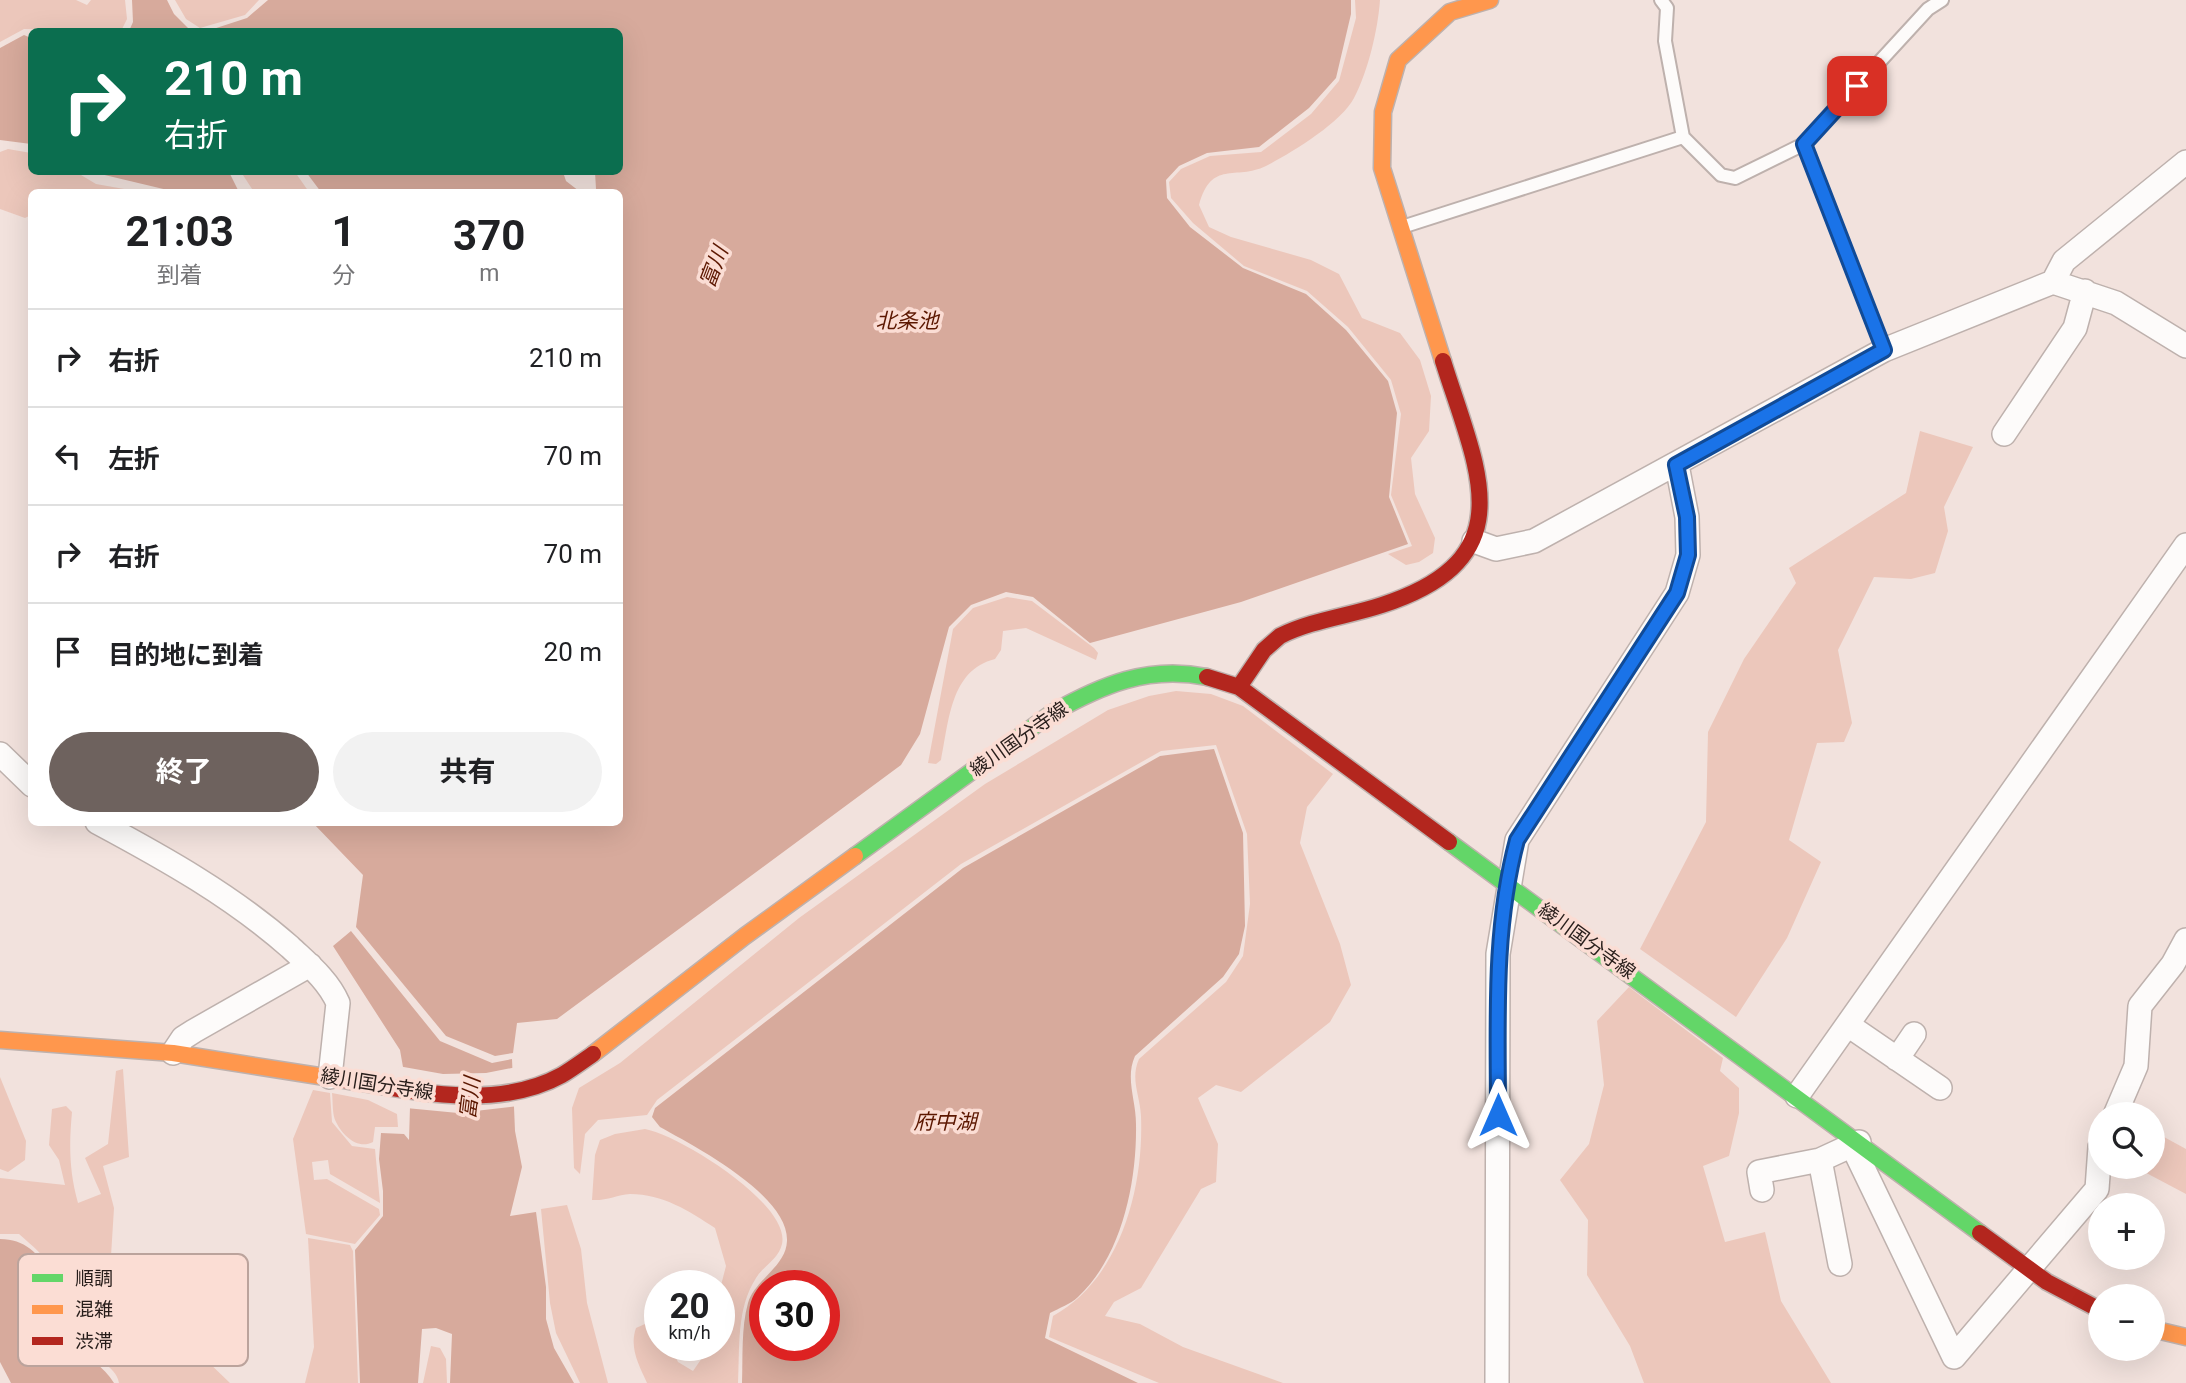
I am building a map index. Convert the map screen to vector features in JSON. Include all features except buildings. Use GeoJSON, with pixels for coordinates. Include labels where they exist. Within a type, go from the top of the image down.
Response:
{"type":"FeatureCollection","features":[{"type":"Feature","properties":{"kind":"main road"},"geometry":{"type":"LineString","coordinates":[[1239,687],[1260,654],[1275,639],[1301,628],[1405,597],[1443,579],[1460,563],[1474,541],[1482,508],[1478,473],[1382,168],[1383,112],[1398,60],[1450,12],[1490,0]]}},
{"type":"Feature","properties":{"kind":"main road","name":"綾川国分寺線"},"geometry":{"type":"LineString","coordinates":[[0,1040],[173,1053],[330,1076],[395,1089],[468,1095],[523,1089],[560,1076],[596,1052],[745,936],[1052,713],[1082,696],[1152,671],[1179,670],[1209,675],[1239,687],[2028,1268],[2088,1303]]}},
{"type":"Feature","properties":{"kind":"main road"},"geometry":{"type":"LineString","coordinates":[[2165,1332],[2186,1337]]}},
{"type":"Feature","properties":{"kind":"street"},"geometry":{"type":"LineString","coordinates":[[2053,282],[2064,261],[2186,162]]}},
{"type":"Feature","properties":{"kind":"street"},"geometry":{"type":"LineString","coordinates":[[1474,541],[1496,550],[1534,541],[1884,350],[2053,282],[2116,303],[2186,346]]}},
{"type":"Feature","properties":{"kind":"street"},"geometry":{"type":"LineString","coordinates":[[2004,434],[2075,328],[2085,291]]}},
{"type":"Feature","properties":{"kind":"street"},"geometry":{"type":"LineString","coordinates":[[1497,1383],[1498,954],[1517,840],[1677,593],[1688,555],[1687,517],[1676,465]]}},
{"type":"Feature","properties":{"kind":"street"},"geometry":{"type":"LineString","coordinates":[[1797,1096],[2186,545]]}},
{"type":"Feature","properties":{"kind":"street"},"geometry":{"type":"LineString","coordinates":[[0,754],[28,781]]}},
{"type":"Feature","properties":{"kind":"street"},"geometry":{"type":"LineString","coordinates":[[104,826],[209,884],[259,920],[310,965],[333,991],[338,1003],[330,1076]]}},
{"type":"Feature","properties":{"kind":"street"},"geometry":{"type":"LineString","coordinates":[[2121,1102],[2136,1066],[2140,1006],[2173,964],[2186,940]]}},
{"type":"Feature","properties":{"kind":"street"},"geometry":{"type":"LineString","coordinates":[[173,1053],[183,1038],[310,965]]}},
{"type":"Feature","properties":{"kind":"street"},"geometry":{"type":"LineString","coordinates":[[1848,1025],[1940,1088]]}},
{"type":"Feature","properties":{"kind":"street"},"geometry":{"type":"LineString","coordinates":[[1897,1059],[1914,1034]]}},
{"type":"Feature","properties":{"kind":"street"},"geometry":{"type":"LineString","coordinates":[[1762,1189],[1759,1172],[1819,1160],[1856,1143],[1954,1357],[2097,1189],[2098,1179]]}},
{"type":"Feature","properties":{"kind":"street"},"geometry":{"type":"LineString","coordinates":[[1819,1160],[1840,1264]]}},
{"type":"Feature","properties":{"kind":"lane"},"geometry":{"type":"LineString","coordinates":[[1661,0],[1667,8],[1665,41],[1683,137],[1721,175],[1735,178],[1804,144],[1928,9],[1942,0]]}},
{"type":"Feature","properties":{"kind":"lane"},"geometry":{"type":"LineString","coordinates":[[1399,228],[1683,137]]}},
{"type":"Feature","properties":{"kind":"lane"},"geometry":{"type":"LineString","coordinates":[[1804,144],[1884,350]]}},
{"type":"Feature","properties":{"kind":"shaded area"},"geometry":{"type":"Polygon","coordinates":[[[0,0],[76,0],[87,5],[91,0],[125,0],[127,19],[122,28],[28,28],[0,42],[0,0]]]}},
{"type":"Feature","properties":{"kind":"shaded area"},"geometry":{"type":"Polygon","coordinates":[[[175,0],[259,0],[245,15],[200,28],[186,19],[175,0]]]}},
{"type":"Feature","properties":{"kind":"shaded area"},"geometry":{"type":"Polygon","coordinates":[[[1355,0],[1380,0],[1368,63],[1348,108],[1315,136],[1266,166],[1218,176],[1204,191],[1199,205],[1209,227],[1231,237],[1311,260],[1339,274],[1362,318],[1400,333],[1420,360],[1431,396],[1429,431],[1411,458],[1415,494],[1435,538],[1433,553],[1419,562],[1406,565],[1388,554],[1412,546],[1391,495],[1401,414],[1391,380],[1348,327],[1307,291],[1244,266],[1193,223],[1171,198],[1169,182],[1181,169],[1210,156],[1261,152],[1311,114],[1339,81],[1356,18],[1355,0]]]}},
{"type":"Feature","properties":{"kind":"shaded area"},"geometry":{"type":"Polygon","coordinates":[[[8,149],[28,152],[28,175],[81,175],[96,184],[124,189],[28,189],[28,216],[25,218],[0,209],[0,152],[8,149]]]}},
{"type":"Feature","properties":{"kind":"shaded area"},"geometry":{"type":"Polygon","coordinates":[[[243,175],[297,175],[307,189],[252,189],[243,175]]]}},
{"type":"Feature","properties":{"kind":"shaded area"},"geometry":{"type":"Polygon","coordinates":[[[1920,431],[1973,447],[1944,507],[1948,531],[1935,573],[1911,579],[1874,577],[1838,650],[1852,723],[1844,742],[1817,743],[1789,840],[1821,862],[1787,938],[1736,1017],[1640,949],[1706,822],[1708,732],[1744,659],[1796,583],[1789,568],[1906,493],[1920,431]]]}},
{"type":"Feature","properties":{"kind":"shaded area"},"geometry":{"type":"Polygon","coordinates":[[[1007,597],[1032,601],[1094,648],[1098,653],[1096,660],[1026,628],[1003,631],[1001,650],[995,659],[980,665],[960,686],[950,714],[941,760],[936,764],[928,763],[953,629],[973,608],[1007,597]]]}},
{"type":"Feature","properties":{"kind":"shaded area"},"geometry":{"type":"Polygon","coordinates":[[[1176,691],[1211,694],[1243,706],[1333,774],[1307,807],[1300,843],[1340,944],[1351,985],[1330,1022],[1241,1092],[1216,1085],[1198,1098],[1218,1144],[1216,1182],[1201,1189],[1141,1288],[1114,1302],[1105,1316],[1140,1324],[1183,1347],[1283,1383],[1159,1383],[1049,1337],[1053,1316],[1076,1300],[1095,1279],[1111,1256],[1123,1230],[1132,1202],[1141,1144],[1141,1116],[1135,1080],[1139,1059],[1226,982],[1243,956],[1250,904],[1247,834],[1216,745],[1161,751],[961,864],[657,1100],[647,1115],[598,1120],[585,1134],[580,1174],[574,1168],[572,1108],[579,1088],[620,1063],[799,918],[985,784],[1108,710],[1149,696],[1176,691]]]}},
{"type":"Feature","properties":{"kind":"shaded area"},"geometry":{"type":"Polygon","coordinates":[[[1629,987],[1723,1058],[1720,1071],[1739,1088],[1739,1113],[1729,1156],[1703,1166],[1725,1242],[1765,1232],[1781,1301],[1831,1383],[1644,1383],[1630,1346],[1587,1275],[1588,1220],[1560,1180],[1589,1144],[1604,1085],[1597,1021],[1629,987]]]}},
{"type":"Feature","properties":{"kind":"shaded area"},"geometry":{"type":"Polygon","coordinates":[[[123,1069],[129,1157],[103,1166],[114,1208],[111,1254],[41,1254],[19,1234],[0,1234],[0,1178],[65,1185],[59,1160],[49,1145],[52,1109],[66,1106],[72,1112],[70,1158],[78,1203],[101,1194],[85,1158],[108,1144],[116,1071],[123,1069]]]}},
{"type":"Feature","properties":{"kind":"shaded area"},"geometry":{"type":"Polygon","coordinates":[[[0,1077],[26,1141],[25,1160],[8,1172],[0,1169],[0,1077]]]}},
{"type":"Feature","properties":{"kind":"shaded area"},"geometry":{"type":"Polygon","coordinates":[[[313,1090],[330,1093],[332,1122],[352,1146],[375,1149],[380,1203],[330,1174],[328,1160],[312,1162],[314,1180],[327,1179],[379,1209],[380,1215],[355,1244],[306,1234],[293,1139],[313,1090]]]}},
{"type":"Feature","properties":{"kind":"shaded area"},"geometry":{"type":"Polygon","coordinates":[[[332,1093],[368,1100],[397,1114],[398,1127],[375,1127],[373,1142],[357,1143],[347,1137],[336,1122],[332,1093]]]}},
{"type":"Feature","properties":{"kind":"shaded area"},"geometry":{"type":"Polygon","coordinates":[[[645,1129],[661,1134],[706,1157],[752,1192],[769,1210],[780,1228],[782,1244],[774,1258],[763,1270],[749,1270],[749,1293],[740,1329],[738,1383],[647,1383],[634,1349],[636,1328],[644,1324],[644,1361],[678,1361],[693,1371],[700,1361],[735,1361],[735,1270],[725,1270],[715,1228],[665,1200],[630,1194],[592,1200],[595,1155],[600,1140],[615,1134],[645,1129]]]}},
{"type":"Feature","properties":{"kind":"shaded area"},"geometry":{"type":"Polygon","coordinates":[[[2165,1138],[2186,1149],[2186,1194],[2158,1179],[2165,1179],[2165,1138]]]}},
{"type":"Feature","properties":{"kind":"shaded area"},"geometry":{"type":"Polygon","coordinates":[[[567,1205],[581,1249],[587,1303],[608,1383],[580,1383],[556,1333],[550,1303],[541,1209],[567,1205]]]}},
{"type":"Feature","properties":{"kind":"shaded area"},"geometry":{"type":"Polygon","coordinates":[[[308,1238],[350,1245],[353,1251],[358,1383],[305,1383],[314,1347],[308,1238]]]}},
{"type":"Feature","properties":{"kind":"shaded area"},"geometry":{"type":"Polygon","coordinates":[[[431,1346],[440,1348],[446,1359],[447,1383],[423,1383],[431,1346]]]}},
{"type":"Feature","properties":{"kind":"shaded area"},"geometry":{"type":"Polygon","coordinates":[[[212,1366],[230,1383],[119,1383],[108,1367],[212,1366]]]}},
{"type":"Feature","properties":{"kind":"water"},"geometry":{"type":"Polygon","coordinates":[[[132,0],[167,0],[174,14],[188,28],[130,28],[133,22],[132,0]]]}},
{"type":"Feature","properties":{"kind":"water","name":"北条池"},"geometry":{"type":"Polygon","coordinates":[[[268,0],[1351,0],[1351,14],[1336,78],[1309,108],[1259,147],[1207,153],[1179,166],[1166,180],[1167,198],[1190,227],[1243,268],[1306,294],[1346,330],[1388,381],[1397,413],[1389,497],[1408,544],[1241,602],[1090,643],[1033,597],[1006,592],[971,605],[949,627],[920,734],[901,765],[557,1019],[517,1023],[513,1053],[495,1056],[446,1036],[356,927],[363,875],[316,826],[623,826],[623,189],[596,189],[595,175],[623,175],[623,28],[216,28],[247,18],[268,0]]]}},
{"type":"Feature","properties":{"kind":"water"},"geometry":{"type":"Polygon","coordinates":[[[24,35],[28,37],[28,144],[0,140],[0,48],[24,35]]]}},
{"type":"Feature","properties":{"kind":"water"},"geometry":{"type":"Polygon","coordinates":[[[105,175],[230,175],[238,189],[163,189],[105,175]]]}},
{"type":"Feature","properties":{"kind":"water","name":"北条池"},"geometry":{"type":"Polygon","coordinates":[[[308,175],[564,175],[566,181],[576,189],[319,189],[308,175]]]}},
{"type":"Feature","properties":{"kind":"water","name":"府中湖"},"geometry":{"type":"Polygon","coordinates":[[[1214,749],[1243,833],[1245,926],[1239,954],[1223,977],[1135,1056],[1131,1081],[1136,1115],[1136,1146],[1124,1217],[1106,1261],[1093,1280],[1075,1299],[1050,1313],[1045,1338],[1138,1383],[742,1383],[743,1333],[749,1301],[749,1361],[840,1361],[840,1270],[772,1270],[781,1258],[787,1241],[784,1224],[773,1206],[757,1190],[716,1159],[660,1127],[652,1117],[655,1108],[963,868],[1160,756],[1214,749]]]}},
{"type":"Feature","properties":{"kind":"water","name":"富川"},"geometry":{"type":"Polygon","coordinates":[[[351,931],[440,1041],[492,1063],[512,1059],[515,1131],[522,1167],[510,1216],[536,1212],[546,1287],[546,1319],[554,1348],[574,1383],[450,1383],[452,1334],[436,1328],[422,1329],[418,1383],[360,1383],[355,1250],[383,1216],[379,1159],[381,1133],[404,1134],[409,1140],[410,1107],[400,1050],[333,946],[351,931]]]}},
{"type":"Feature","properties":{"kind":"water"},"geometry":{"type":"Polygon","coordinates":[[[0,1239],[18,1242],[35,1254],[18,1254],[18,1366],[99,1366],[114,1383],[11,1383],[0,1362],[0,1239]]]}},
{"type":"Feature","properties":{"kind":"pier"},"geometry":{"type":"Polygon","coordinates":[[[398,1066],[443,1074],[486,1073],[517,1067],[518,1106],[458,1113],[406,1108],[398,1066]]]}},
{"type":"Feature","properties":{"kind":"traffic: fast"},"geometry":{"type":"LineString","coordinates":[[855,856],[1052,713],[1071,703],[1107,686],[1145,676],[1185,674],[1207,677]]}},
{"type":"Feature","properties":{"kind":"traffic: fast"},"geometry":{"type":"LineString","coordinates":[[1449,842],[1980,1233]]}},
{"type":"Feature","properties":{"kind":"traffic: slow"},"geometry":{"type":"LineString","coordinates":[[1443,361],[1382,168],[1383,112],[1398,60],[1450,12],[1490,0]]}},
{"type":"Feature","properties":{"kind":"traffic: slow"},"geometry":{"type":"LineString","coordinates":[[593,1054],[745,936],[855,856]]}},
{"type":"Feature","properties":{"kind":"traffic: slow"},"geometry":{"type":"LineString","coordinates":[[0,1040],[173,1053],[338,1079]]}},
{"type":"Feature","properties":{"kind":"traffic: slow"},"geometry":{"type":"LineString","coordinates":[[2165,1332],[2186,1337]]}},
{"type":"Feature","properties":{"kind":"traffic: jam"},"geometry":{"type":"LineString","coordinates":[[1239,687],[1264,650],[1280,636],[1305,626],[1382,605],[1428,585],[1457,562],[1474,536],[1480,506],[1477,474],[1443,361]]}},
{"type":"Feature","properties":{"kind":"traffic: jam"},"geometry":{"type":"LineString","coordinates":[[1207,677],[1239,687],[1449,842]]}},
{"type":"Feature","properties":{"kind":"traffic: jam"},"geometry":{"type":"LineString","coordinates":[[338,1079],[452,1095],[509,1093],[562,1075],[593,1054]]}},
{"type":"Feature","properties":{"kind":"traffic: jam"},"geometry":{"type":"LineString","coordinates":[[1980,1233],[2047,1282],[2088,1304]]}},
{"type":"Feature","properties":{"kind":"route"},"geometry":{"type":"LineString","coordinates":[[1498,1115],[1498,954],[1517,840],[1677,593],[1688,555],[1687,517],[1676,465],[1884,350],[1804,144],[1857,86]]}}]}
